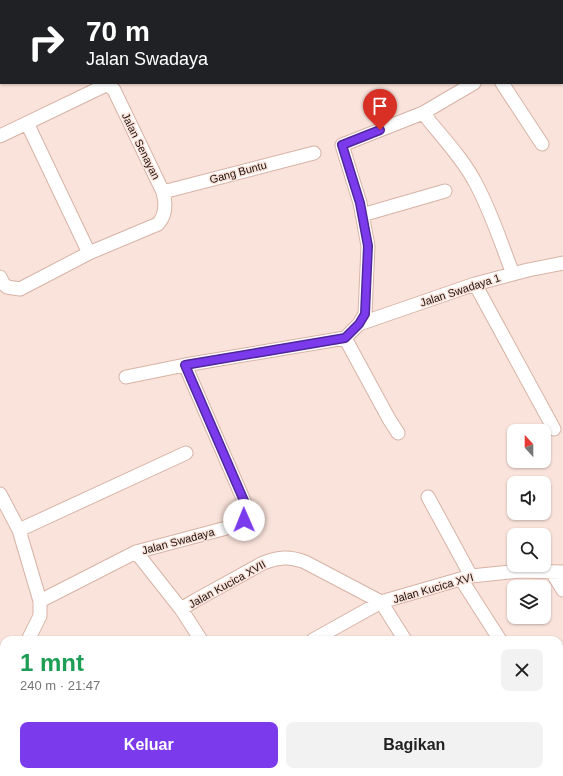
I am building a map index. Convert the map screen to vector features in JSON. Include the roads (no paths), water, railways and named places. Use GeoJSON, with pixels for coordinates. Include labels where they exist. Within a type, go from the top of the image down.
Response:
{"type":"FeatureCollection","features":[{"type":"Feature","properties":{"kind":"street"},"geometry":{"type":"LineString","coordinates":[[126,377],[185,365],[345,338],[359,324],[365,314],[368,246],[362,214],[342,145],[423,113],[472,84]]}},
{"type":"Feature","properties":{"kind":"street"},"geometry":{"type":"LineString","coordinates":[[503,84],[542,144]]}},
{"type":"Feature","properties":{"kind":"street","name":"Jalan Senayan"},"geometry":{"type":"LineString","coordinates":[[0,136],[108,85],[114,90],[163,192],[165,200],[162,220],[158,224],[89,253],[20,289],[7,287],[0,277]]}},
{"type":"Feature","properties":{"kind":"street"},"geometry":{"type":"LineString","coordinates":[[423,113],[475,181],[513,274]]}},
{"type":"Feature","properties":{"kind":"street"},"geometry":{"type":"LineString","coordinates":[[27,123],[89,253]]}},
{"type":"Feature","properties":{"kind":"street","name":"Gang Buntu"},"geometry":{"type":"LineString","coordinates":[[163,192],[314,153]]}},
{"type":"Feature","properties":{"kind":"street"},"geometry":{"type":"LineString","coordinates":[[362,214],[445,191]]}},
{"type":"Feature","properties":{"kind":"street","name":"Jalan Swadaya 1"},"geometry":{"type":"LineString","coordinates":[[359,324],[476,284],[563,263]]}},
{"type":"Feature","properties":{"kind":"street"},"geometry":{"type":"LineString","coordinates":[[476,284],[554,429]]}},
{"type":"Feature","properties":{"kind":"street"},"geometry":{"type":"LineString","coordinates":[[345,338],[398,433]]}},
{"type":"Feature","properties":{"kind":"street","name":"Jalan Swadaya"},"geometry":{"type":"LineString","coordinates":[[40,601],[136,552],[234,526],[244,520],[248,510],[185,365]]}},
{"type":"Feature","properties":{"kind":"street"},"geometry":{"type":"LineString","coordinates":[[19,530],[186,453]]}},
{"type":"Feature","properties":{"kind":"street"},"geometry":{"type":"LineString","coordinates":[[0,494],[19,530],[40,601],[40,616],[30,636]]}},
{"type":"Feature","properties":{"kind":"street"},"geometry":{"type":"LineString","coordinates":[[428,496],[466,577],[498,636]]}},
{"type":"Feature","properties":{"kind":"street"},"geometry":{"type":"LineString","coordinates":[[136,552],[181,609],[198,636]]}},
{"type":"Feature","properties":{"kind":"street","name":"Jalan Kucica XVII"},"geometry":{"type":"LineString","coordinates":[[181,609],[263,564],[284,558],[294,558],[306,562],[381,602]]}},
{"type":"Feature","properties":{"kind":"street","name":"Jalan Kucica XVI"},"geometry":{"type":"LineString","coordinates":[[320,636],[381,602],[466,577],[520,572],[557,572]]}},
{"type":"Feature","properties":{"kind":"street"},"geometry":{"type":"LineString","coordinates":[[557,572],[563,590]]}},
{"type":"Feature","properties":{"kind":"street"},"geometry":{"type":"LineString","coordinates":[[381,602],[402,636]]}}]}
